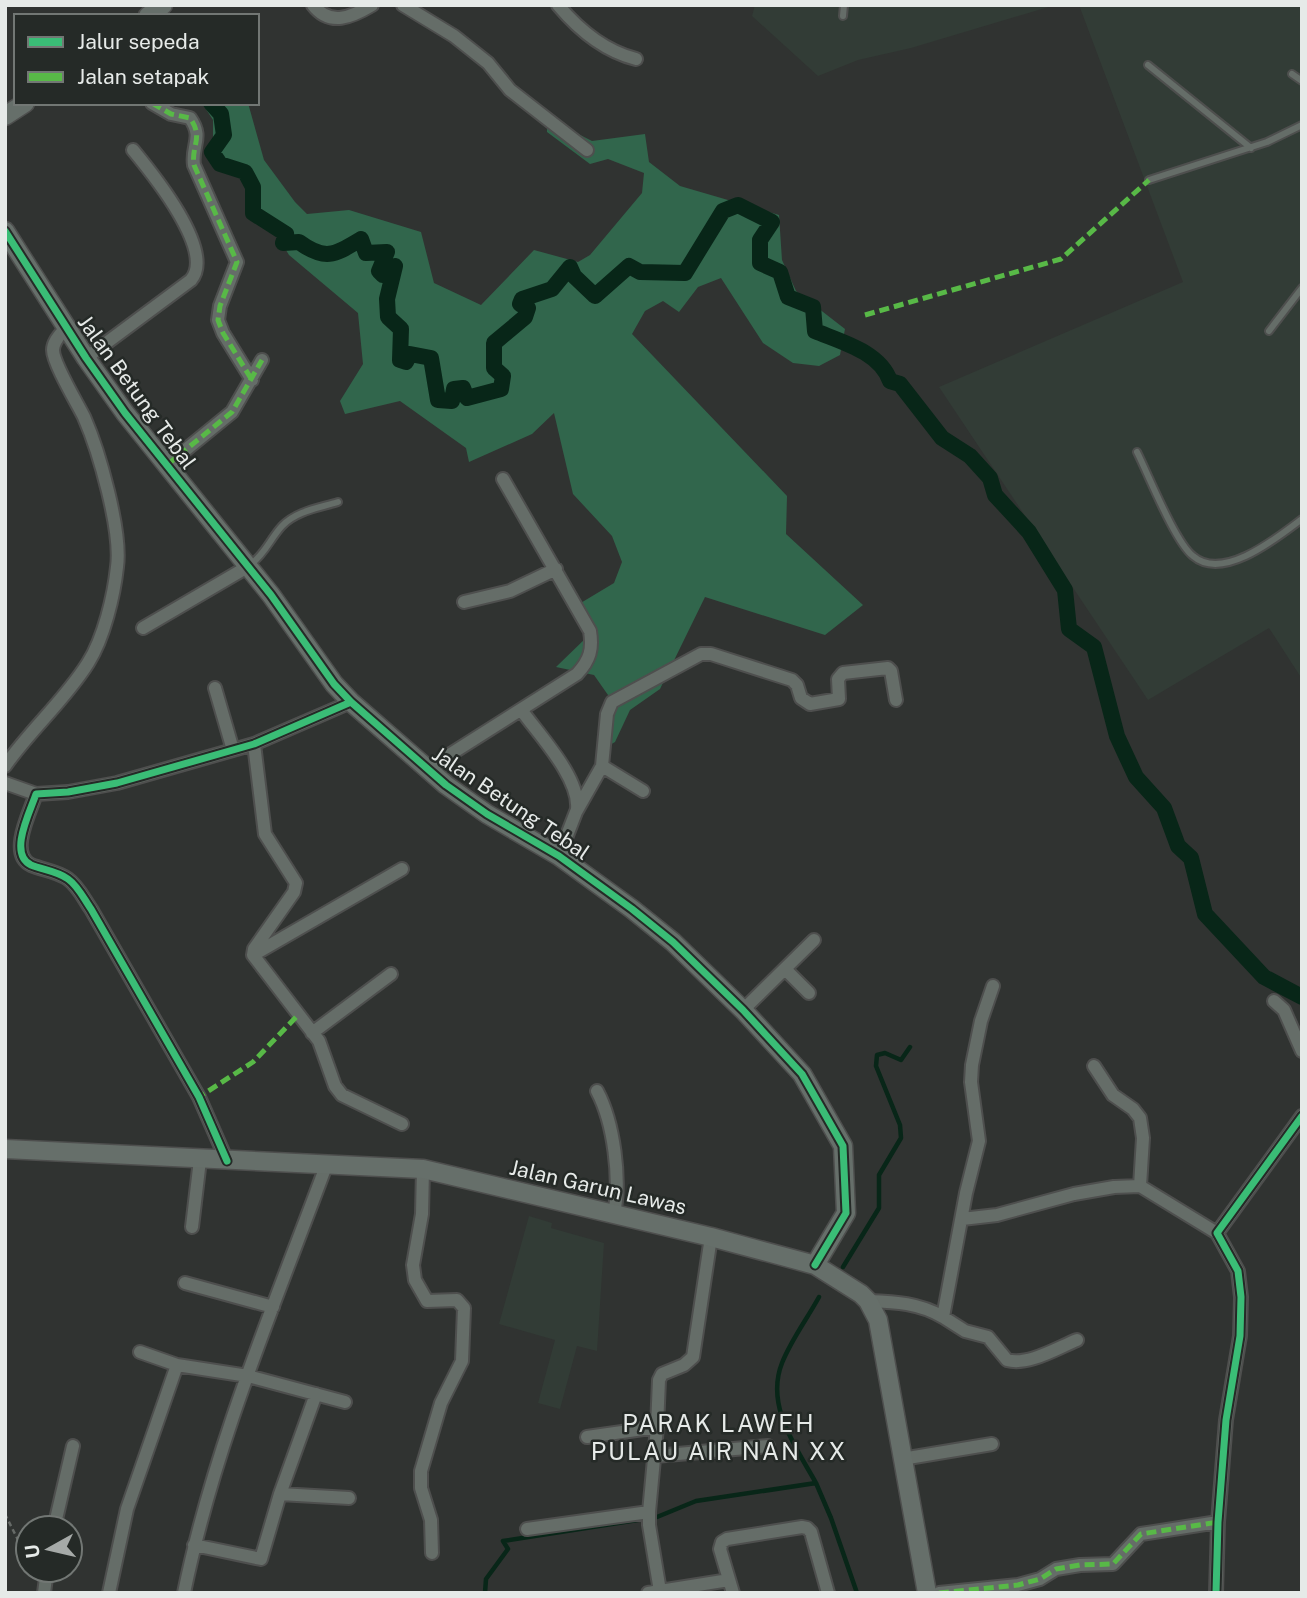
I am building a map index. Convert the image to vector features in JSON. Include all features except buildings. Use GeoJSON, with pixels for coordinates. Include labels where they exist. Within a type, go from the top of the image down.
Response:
{"type":"FeatureCollection","features":[{"type":"Feature","properties":{"kind":"street"},"geometry":{"type":"LineString","coordinates":[[313,5],[321,15],[339,19],[356,15],[372,5]]}},
{"type":"Feature","properties":{"kind":"street"},"geometry":{"type":"LineString","coordinates":[[403,5],[454,36],[488,63],[510,90],[587,150]]}},
{"type":"Feature","properties":{"kind":"street"},"geometry":{"type":"LineString","coordinates":[[558,5],[587,35],[617,54],[636,59]]}},
{"type":"Feature","properties":{"kind":"street"},"geometry":{"type":"LineString","coordinates":[[5,116],[22,105]]}},
{"type":"Feature","properties":{"kind":"street"},"geometry":{"type":"LineString","coordinates":[[155,105],[171,114],[191,118],[197,127],[198,135],[192,158],[194,165],[237,262],[220,306],[220,326],[252,380]]}},
{"type":"Feature","properties":{"kind":"street"},"geometry":{"type":"LineString","coordinates":[[86,358],[180,288],[196,272],[195,246],[163,186],[133,150]]}},
{"type":"Feature","properties":{"kind":"street","name":"Jalan Betung Tebal"},"geometry":{"type":"LineString","coordinates":[[9,242],[86,358],[167,465],[249,566],[334,684],[351,702],[427,769],[479,808],[558,856],[673,942],[743,1010],[802,1074],[843,1146],[846,1213],[815,1265]]}},
{"type":"Feature","properties":{"kind":"street"},"geometry":{"type":"LineString","coordinates":[[5,766],[90,661],[103,628],[117,570],[116,529],[96,449],[54,356],[54,344],[66,327]]}},
{"type":"Feature","properties":{"kind":"street"},"geometry":{"type":"LineString","coordinates":[[167,465],[238,405],[262,360]]}},
{"type":"Feature","properties":{"kind":"street"},"geometry":{"type":"LineString","coordinates":[[427,769],[577,674],[588,661],[591,651],[590,631],[503,479]]}},
{"type":"Feature","properties":{"kind":"street"},"geometry":{"type":"LineString","coordinates":[[143,628],[249,566]]}},
{"type":"Feature","properties":{"kind":"street"},"geometry":{"type":"LineString","coordinates":[[464,603],[510,591],[556,569]]}},
{"type":"Feature","properties":{"kind":"street"},"geometry":{"type":"LineString","coordinates":[[558,856],[576,812],[602,766],[607,714],[612,702],[701,654],[711,654],[792,680],[797,685],[801,698],[810,704],[839,699],[838,679],[843,673],[888,668],[891,671],[896,700]]}},
{"type":"Feature","properties":{"kind":"street"},"geometry":{"type":"LineString","coordinates":[[215,688],[233,750]]}},
{"type":"Feature","properties":{"kind":"street"},"geometry":{"type":"LineString","coordinates":[[5,783],[36,794],[68,792],[117,783],[254,744],[351,702]]}},
{"type":"Feature","properties":{"kind":"street"},"geometry":{"type":"LineString","coordinates":[[522,711],[572,781],[577,795],[576,812]]}},
{"type":"Feature","properties":{"kind":"street"},"geometry":{"type":"LineString","coordinates":[[254,744],[265,834],[295,878],[296,886],[254,949],[253,955],[322,1048],[335,1086],[342,1095],[402,1124]]}},
{"type":"Feature","properties":{"kind":"street"},"geometry":{"type":"LineString","coordinates":[[602,766],[643,791]]}},
{"type":"Feature","properties":{"kind":"street"},"geometry":{"type":"LineString","coordinates":[[36,794],[21,842],[23,859],[67,878],[91,909],[199,1097],[228,1161]]}},
{"type":"Feature","properties":{"kind":"street"},"geometry":{"type":"LineString","coordinates":[[253,955],[402,869]]}},
{"type":"Feature","properties":{"kind":"street"},"geometry":{"type":"LineString","coordinates":[[743,1010],[814,940]]}},
{"type":"Feature","properties":{"kind":"street"},"geometry":{"type":"LineString","coordinates":[[785,969],[809,993]]}},
{"type":"Feature","properties":{"kind":"street"},"geometry":{"type":"LineString","coordinates":[[312,1033],[391,974]]}},
{"type":"Feature","properties":{"kind":"street"},"geometry":{"type":"LineString","coordinates":[[943,1317],[965,1193],[979,1141],[971,1082],[972,1065],[981,1021],[993,986]]}},
{"type":"Feature","properties":{"kind":"street"},"geometry":{"type":"LineString","coordinates":[[1274,1001],[1284,1010],[1302,1051]]}},
{"type":"Feature","properties":{"kind":"street"},"geometry":{"type":"LineString","coordinates":[[1094,1066],[1113,1095],[1133,1109],[1140,1118],[1143,1138],[1140,1186]]}},
{"type":"Feature","properties":{"kind":"street"},"geometry":{"type":"LineString","coordinates":[[597,1091],[607,1112],[617,1178],[614,1214]]}},
{"type":"Feature","properties":{"kind":"street"},"geometry":{"type":"LineString","coordinates":[[1217,1233],[1302,1116]]}},
{"type":"Feature","properties":{"kind":"street","name":"Jalan Garun Lawas"},"geometry":{"type":"LineString","coordinates":[[5,1149],[423,1169],[711,1237],[815,1265],[868,1301]]}},
{"type":"Feature","properties":{"kind":"street"},"geometry":{"type":"LineString","coordinates":[[192,1227],[200,1160]]}},
{"type":"Feature","properties":{"kind":"street"},"geometry":{"type":"LineString","coordinates":[[184,1593],[208,1489],[326,1166]]}},
{"type":"Feature","properties":{"kind":"street"},"geometry":{"type":"LineString","coordinates":[[423,1169],[423,1207],[412,1265],[413,1275],[427,1301],[457,1300],[464,1308],[462,1360],[441,1403],[421,1471],[421,1488],[431,1520],[432,1553]]}},
{"type":"Feature","properties":{"kind":"street"},"geometry":{"type":"LineString","coordinates":[[962,1219],[997,1215],[1074,1194],[1114,1187],[1140,1186],[1217,1233],[1238,1271],[1241,1297],[1240,1336],[1226,1420],[1218,1522],[1216,1593]]}},
{"type":"Feature","properties":{"kind":"street"},"geometry":{"type":"LineString","coordinates":[[711,1237],[694,1353],[688,1363],[660,1376],[649,1512],[654,1592],[731,1586],[720,1549],[724,1540],[805,1528],[811,1532],[828,1593]]}},
{"type":"Feature","properties":{"kind":"street"},"geometry":{"type":"LineString","coordinates":[[186,1283],[273,1307]]}},
{"type":"Feature","properties":{"kind":"street"},"geometry":{"type":"LineString","coordinates":[[868,1301],[909,1303],[929,1309],[965,1331],[988,1337],[1011,1362],[1025,1361],[1077,1340]]}},
{"type":"Feature","properties":{"kind":"street"},"geometry":{"type":"LineString","coordinates":[[868,1301],[875,1312],[882,1334],[927,1593]]}},
{"type":"Feature","properties":{"kind":"street"},"geometry":{"type":"LineString","coordinates":[[140,1352],[177,1365],[248,1376],[345,1402]]}},
{"type":"Feature","properties":{"kind":"street"},"geometry":{"type":"LineString","coordinates":[[109,1593],[127,1509],[177,1365]]}},
{"type":"Feature","properties":{"kind":"street"},"geometry":{"type":"LineString","coordinates":[[194,1545],[261,1559],[280,1494],[316,1394]]}},
{"type":"Feature","properties":{"kind":"street"},"geometry":{"type":"LineString","coordinates":[[587,1437],[657,1427]]}},
{"type":"Feature","properties":{"kind":"street"},"geometry":{"type":"LineString","coordinates":[[902,1459],[992,1444]]}},
{"type":"Feature","properties":{"kind":"street"},"geometry":{"type":"LineString","coordinates":[[57,1514],[73,1446]]}},
{"type":"Feature","properties":{"kind":"street"},"geometry":{"type":"LineString","coordinates":[[655,1457],[768,1446]]}},
{"type":"Feature","properties":{"kind":"street"},"geometry":{"type":"LineString","coordinates":[[280,1494],[349,1498]]}},
{"type":"Feature","properties":{"kind":"street"},"geometry":{"type":"LineString","coordinates":[[527,1529],[649,1512]]}},
{"type":"Feature","properties":{"kind":"street"},"geometry":{"type":"LineString","coordinates":[[939,1593],[1018,1585],[1080,1564],[1113,1564],[1141,1534],[1218,1522]]}},
{"type":"Feature","properties":{"kind":"lane"},"geometry":{"type":"LineString","coordinates":[[843,16],[844,5]]}},
{"type":"Feature","properties":{"kind":"lane"},"geometry":{"type":"LineString","coordinates":[[1148,65],[1251,148]]}},
{"type":"Feature","properties":{"kind":"lane"},"geometry":{"type":"LineString","coordinates":[[1292,74],[1302,81]]}},
{"type":"Feature","properties":{"kind":"lane"},"geometry":{"type":"LineString","coordinates":[[1149,180],[1251,148],[1302,125]]}},
{"type":"Feature","properties":{"kind":"lane"},"geometry":{"type":"LineString","coordinates":[[1269,331],[1302,288]]}},
{"type":"Feature","properties":{"kind":"lane"},"geometry":{"type":"LineString","coordinates":[[1137,452],[1182,544],[1194,558],[1207,563],[1230,563],[1270,543],[1302,519]]}},
{"type":"Feature","properties":{"kind":"lane"},"geometry":{"type":"LineString","coordinates":[[249,566],[264,553],[290,519],[338,502]]}},
{"type":"Feature","properties":{"kind":"path"},"geometry":{"type":"LineString","coordinates":[[5,1514],[14,1532]]}},
{"type":"Feature","properties":{"kind":"shaded area"},"geometry":{"type":"Polygon","coordinates":[[[755,5],[1055,5],[911,48],[858,60],[818,76],[752,16],[755,5]]]}},
{"type":"Feature","properties":{"kind":"shaded area"},"geometry":{"type":"Polygon","coordinates":[[[1079,5],[1302,5],[1302,679],[1269,628],[1148,700],[939,387],[1183,282],[1079,5]]]}},
{"type":"Feature","properties":{"kind":"shaded area"},"geometry":{"type":"Polygon","coordinates":[[[529,1216],[552,1223],[551,1228],[604,1243],[597,1351],[577,1346],[560,1409],[538,1403],[555,1340],[499,1324],[529,1216]]]}},
{"type":"Feature","properties":{"kind":"green space"},"geometry":{"type":"Polygon","coordinates":[[[203,105],[249,105],[264,160],[307,214],[349,210],[421,232],[434,283],[481,305],[534,250],[578,262],[590,255],[642,193],[644,173],[608,159],[590,164],[547,132],[547,118],[592,141],[645,134],[649,162],[680,186],[779,215],[782,260],[796,291],[845,329],[840,355],[819,366],[793,363],[763,343],[721,278],[698,287],[679,312],[663,301],[645,311],[632,334],[787,496],[786,534],[863,605],[825,635],[705,597],[660,689],[630,710],[615,742],[601,750],[608,695],[594,675],[556,667],[589,635],[579,604],[614,583],[622,562],[612,536],[573,494],[554,413],[532,434],[469,462],[466,448],[400,401],[345,414],[340,401],[363,364],[358,313],[289,255],[234,165],[213,163],[213,120],[203,105]]]}},
{"type":"Feature","properties":{"kind":"waterway"},"geometry":{"type":"LineString","coordinates":[[213,105],[221,114],[224,135],[212,152],[220,164],[245,172],[253,187],[253,213],[286,234],[283,243],[299,242],[317,252],[331,254],[361,239],[366,253],[387,252],[379,271],[383,275],[395,266],[387,299],[388,317],[401,329],[400,360],[406,362],[410,354],[431,358],[438,400],[452,401],[454,389],[463,388],[467,398],[501,389],[503,376],[494,368],[494,343],[525,317],[528,308],[520,304],[522,299],[552,289],[570,267],[574,276],[595,296],[629,266],[640,272],[685,273],[723,211],[738,205],[772,222],[760,240],[760,263],[780,272],[788,297],[813,307],[815,331],[859,349],[878,363],[890,381],[900,384],[942,438],[970,456],[990,478],[995,495],[1029,532],[1065,590],[1069,629],[1094,647],[1117,736],[1136,777],[1164,808],[1178,846],[1191,858],[1205,914],[1264,977],[1302,997]]}},
{"type":"Feature","properties":{"kind":"waterway"},"geometry":{"type":"LineString","coordinates":[[843,1267],[879,1208],[879,1175],[901,1138],[900,1125],[876,1066],[877,1055],[885,1053],[901,1060],[910,1047]]}},
{"type":"Feature","properties":{"kind":"waterway"},"geometry":{"type":"LineString","coordinates":[[657,1517],[696,1501],[816,1483],[785,1426],[777,1395],[782,1363],[819,1297]]}},
{"type":"Feature","properties":{"kind":"waterway"},"geometry":{"type":"LineString","coordinates":[[816,1483],[857,1593]]}},
{"type":"Feature","properties":{"kind":"waterway"},"geometry":{"type":"LineString","coordinates":[[485,1593],[486,1579],[508,1549],[503,1541],[644,1519]]}},
{"type":"Feature","properties":{"kind":"marked path"},"geometry":{"type":"LineString","coordinates":[[155,105],[171,114],[190,118],[194,125],[197,136],[194,165],[237,262],[220,306],[218,320],[252,380]]}},
{"type":"Feature","properties":{"kind":"marked path"},"geometry":{"type":"LineString","coordinates":[[865,315],[1061,259],[1149,180]]}},
{"type":"Feature","properties":{"kind":"marked path"},"geometry":{"type":"LineString","coordinates":[[167,465],[232,412],[262,360]]}},
{"type":"Feature","properties":{"kind":"marked path"},"geometry":{"type":"LineString","coordinates":[[201,1100],[199,1097],[253,1062],[298,1015]]}},
{"type":"Feature","properties":{"kind":"marked path"},"geometry":{"type":"LineString","coordinates":[[939,1593],[1018,1585],[1040,1579],[1056,1569],[1113,1564],[1141,1534],[1218,1522]]}},
{"type":"Feature","properties":{"kind":"cycle path"},"geometry":{"type":"LineString","coordinates":[[5,231],[86,358],[125,413],[271,595],[334,684],[351,702],[446,785],[487,814],[559,856],[673,942],[743,1010],[802,1074],[843,1146],[846,1213],[815,1265]]}},
{"type":"Feature","properties":{"kind":"cycle path"},"geometry":{"type":"LineString","coordinates":[[227,1161],[199,1097],[91,909],[68,879],[24,860],[21,852],[23,832],[36,794],[68,792],[117,783],[254,744],[351,702]]}},
{"type":"Feature","properties":{"kind":"cycle path"},"geometry":{"type":"LineString","coordinates":[[1216,1593],[1218,1522],[1226,1420],[1240,1336],[1241,1297],[1238,1271],[1217,1233],[1302,1116]]}},
{"type":"Feature","properties":{"kind":"district","name":"PARAK LAWEH PULAU AIR NAN XX"},"geometry":{"type":"Point","coordinates":[719,1437]}}]}
